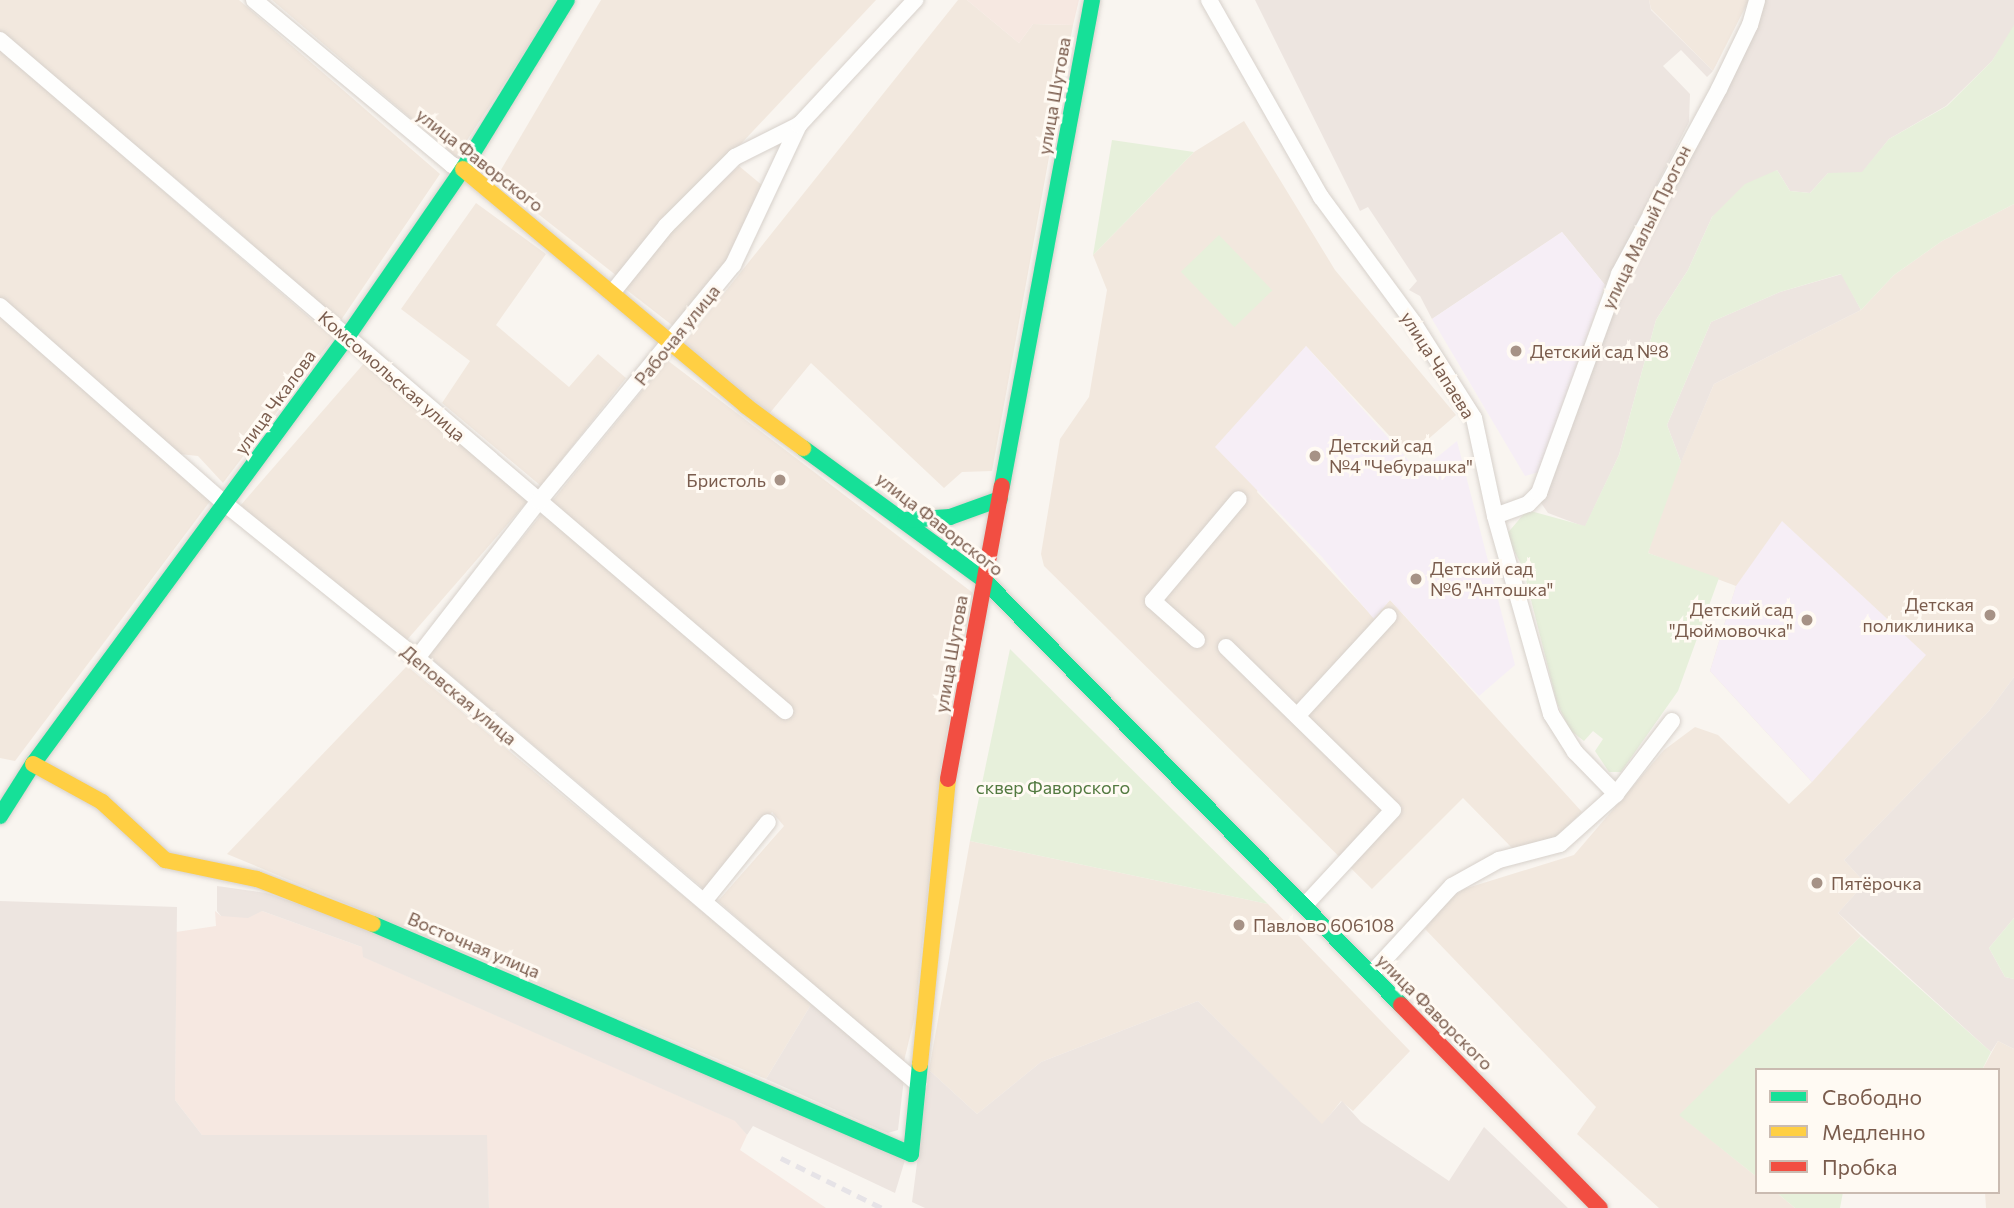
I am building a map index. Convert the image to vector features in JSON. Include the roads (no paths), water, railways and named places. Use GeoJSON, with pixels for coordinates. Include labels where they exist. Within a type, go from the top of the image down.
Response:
{"type":"FeatureCollection","features":[{"type":"Feature","properties":{"kind":"street","name":"улица Фаворского"},"geometry":{"type":"LineString","coordinates":[[254,0],[424,142],[463,169],[746,406],[984,580],[1600,1208]]}},
{"type":"Feature","properties":{"kind":"street","name":"улица Чкалова"},"geometry":{"type":"LineString","coordinates":[[0,816],[33,764],[347,337],[463,169],[567,0]]}},
{"type":"Feature","properties":{"kind":"street","name":"Рабочая улица"},"geometry":{"type":"LineString","coordinates":[[417,658],[539,501],[671,345],[733,265],[799,125],[915,0]]}},
{"type":"Feature","properties":{"kind":"street","name":"улица Шутова"},"geometry":{"type":"LineString","coordinates":[[911,1154],[946,791],[1091,0]]}},
{"type":"Feature","properties":{"kind":"street","name":"улица Чапаева"},"geometry":{"type":"LineString","coordinates":[[1209,0],[1321,197],[1413,322],[1474,418],[1496,516],[1551,713],[1575,751],[1616,794]]}},
{"type":"Feature","properties":{"kind":"street","name":"улица Малый Прогон"},"geometry":{"type":"LineString","coordinates":[[1496,516],[1528,504],[1539,493],[1619,274],[1719,89],[1750,25],[1757,0]]}},
{"type":"Feature","properties":{"kind":"street","name":"Комсомольская улица"},"geometry":{"type":"LineString","coordinates":[[0,40],[785,711]]}},
{"type":"Feature","properties":{"kind":"street"},"geometry":{"type":"LineString","coordinates":[[612,293],[666,226],[735,157],[799,125]]}},
{"type":"Feature","properties":{"kind":"street","name":"Деповская улица"},"geometry":{"type":"LineString","coordinates":[[0,306],[224,503],[417,658],[705,900],[918,1084]]}},
{"type":"Feature","properties":{"kind":"street"},"geometry":{"type":"LineString","coordinates":[[905,520],[950,517],[1000,499]]}},
{"type":"Feature","properties":{"kind":"street"},"geometry":{"type":"LineString","coordinates":[[1197,640],[1153,601],[1239,499]]}},
{"type":"Feature","properties":{"kind":"street"},"geometry":{"type":"LineString","coordinates":[[1298,715],[1389,617]]}},
{"type":"Feature","properties":{"kind":"street"},"geometry":{"type":"LineString","coordinates":[[1226,647],[1393,810],[1305,905]]}},
{"type":"Feature","properties":{"kind":"street"},"geometry":{"type":"LineString","coordinates":[[1371,974],[1452,886],[1499,860],[1560,844],[1616,794],[1672,721]]}},
{"type":"Feature","properties":{"kind":"street","name":"Восточная улица"},"geometry":{"type":"LineString","coordinates":[[33,764],[102,802],[165,860],[257,879],[461,958],[911,1154]]}},
{"type":"Feature","properties":{"kind":"street"},"geometry":{"type":"LineString","coordinates":[[0,776],[17,789]]}},
{"type":"Feature","properties":{"kind":"street"},"geometry":{"type":"LineString","coordinates":[[705,900],[768,822]]}},
{"type":"Feature","properties":{"kind":"railway"},"geometry":{"type":"LineString","coordinates":[[781,1158],[882,1208]]}},
{"type":"Feature","properties":{"kind":"place","name":"Детский сад №8"},"geometry":{"type":"Point","coordinates":[1516,351]}},
{"type":"Feature","properties":{"kind":"place","name":"Детский сад №4 \"Чебурашка\""},"geometry":{"type":"Point","coordinates":[1315,456]}},
{"type":"Feature","properties":{"kind":"place","name":"Бристоль"},"geometry":{"type":"Point","coordinates":[780,480]}},
{"type":"Feature","properties":{"kind":"place","name":"Детский сад №6 \"Антошка\""},"geometry":{"type":"Point","coordinates":[1416,579]}},
{"type":"Feature","properties":{"kind":"place","name":"Детская поликлиника"},"geometry":{"type":"Point","coordinates":[1990,615]}},
{"type":"Feature","properties":{"kind":"place","name":"Детский сад \"Дюймовочка\""},"geometry":{"type":"Point","coordinates":[1807,620]}},
{"type":"Feature","properties":{"kind":"place","name":"Пятёрочка"},"geometry":{"type":"Point","coordinates":[1817,883]}},
{"type":"Feature","properties":{"kind":"place","name":"Павлово 606108"},"geometry":{"type":"Point","coordinates":[1239,925]}},
{"type":"Feature","properties":{"kind":"park label","name":"сквер Фаворского"},"geometry":{"type":"Point","coordinates":[1053,787]}}]}
